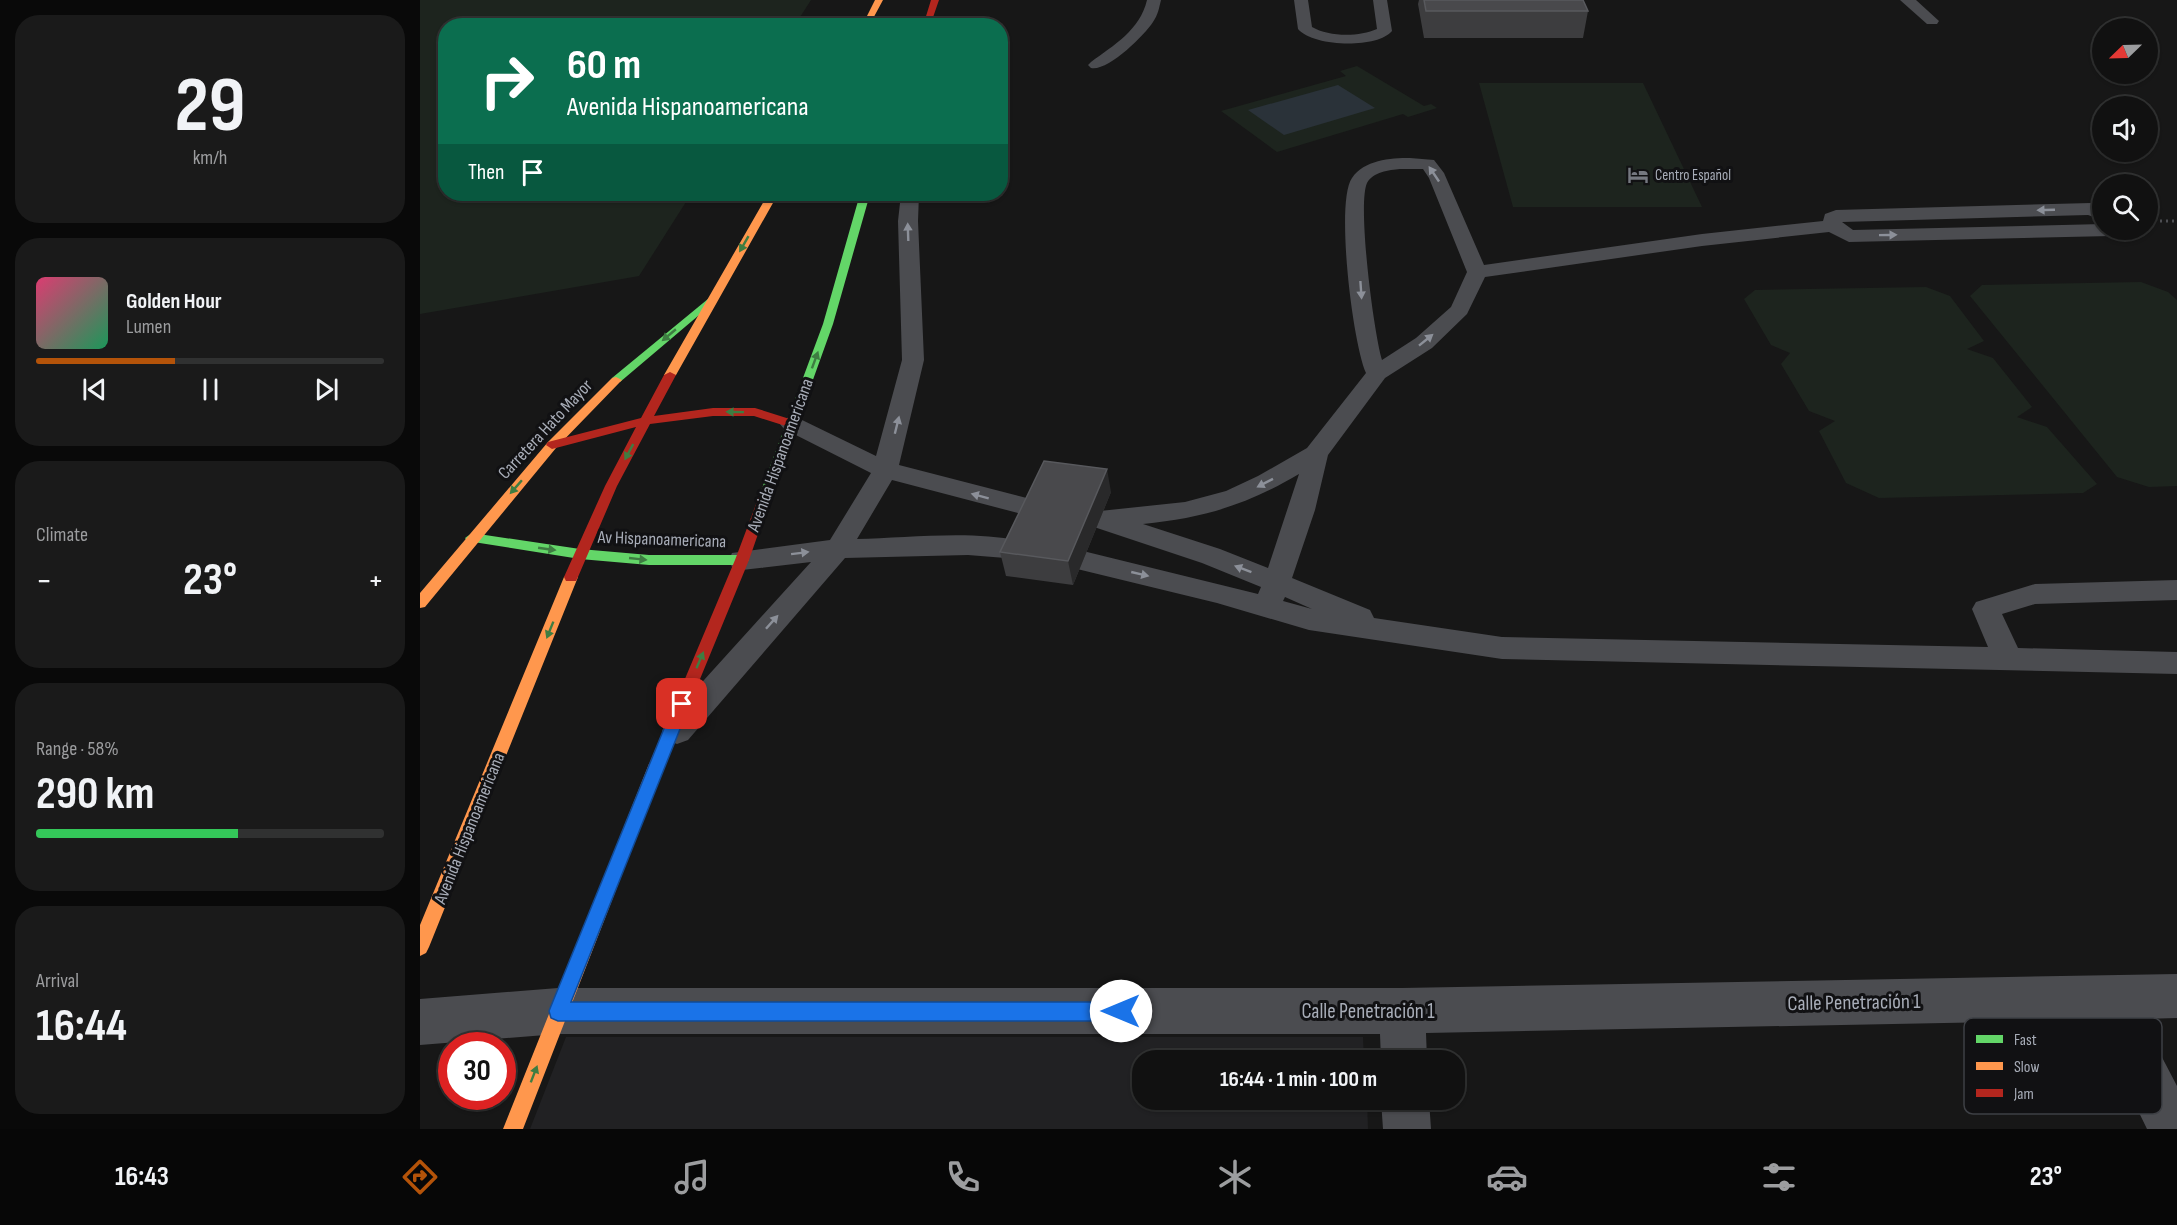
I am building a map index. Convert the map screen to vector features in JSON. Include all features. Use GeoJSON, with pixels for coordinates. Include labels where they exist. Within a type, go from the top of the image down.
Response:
{"type":"FeatureCollection","features":[{"type":"Feature","properties":{"kind":"main road"},"geometry":{"type":"LineString","coordinates":[[869,18],[879,0]]}},
{"type":"Feature","properties":{"kind":"main road"},"geometry":{"type":"LineString","coordinates":[[929,18],[935,0]]}},
{"type":"Feature","properties":{"kind":"main road","name":"Avenida Hispanoamericana"},"geometry":{"type":"LineString","coordinates":[[420,947],[580,554],[611,486],[769,201]]}},
{"type":"Feature","properties":{"kind":"main road","name":"Avenida Hispanoamericana"},"geometry":{"type":"LineString","coordinates":[[513,1129],[665,745],[742,560],[828,324],[864,201]]}},
{"type":"Feature","properties":{"kind":"main road","name":"Carretera Hato Mayor"},"geometry":{"type":"LineString","coordinates":[[420,603],[472,538],[552,446],[624,372],[714,297]]}},
{"type":"Feature","properties":{"kind":"main road"},"geometry":{"type":"LineString","coordinates":[[552,446],[645,421],[713,412],[755,412],[792,424]]}},
{"type":"Feature","properties":{"kind":"main road","name":"Av Hispanoamericana"},"geometry":{"type":"LineString","coordinates":[[472,538],[580,554],[679,562],[742,560]]}},
{"type":"Feature","properties":{"kind":"street","name":"Calle Penetración 1"},"geometry":{"type":"LineString","coordinates":[[558,1011],[1402,1011],[2177,996]]}},
{"type":"Feature","properties":{"kind":"street"},"geometry":{"type":"LineString","coordinates":[[2107,997],[2118,1018]]}},
{"type":"Feature","properties":{"kind":"street"},"geometry":{"type":"LineString","coordinates":[[420,1022],[558,1011]]}},
{"type":"Feature","properties":{"kind":"street"},"geometry":{"type":"LineString","coordinates":[[1402,1011],[1404,1050]]}},
{"type":"Feature","properties":{"kind":"street"},"geometry":{"type":"LineString","coordinates":[[2162,1105],[2174,1129]]}},
{"type":"Feature","properties":{"kind":"street"},"geometry":{"type":"LineString","coordinates":[[1406,1110],[1407,1129]]}},
{"type":"Feature","properties":{"kind":"lane"},"geometry":{"type":"LineString","coordinates":[[1096,65],[1143,27],[1154,10],[1154,0]]}},
{"type":"Feature","properties":{"kind":"lane"},"geometry":{"type":"LineString","coordinates":[[1301,0],[1305,29],[1308,32],[1328,37],[1353,38],[1378,36],[1385,31],[1380,0]]}},
{"type":"Feature","properties":{"kind":"lane"},"geometry":{"type":"LineString","coordinates":[[1907,0],[1932,21]]}},
{"type":"Feature","properties":{"kind":"lane"},"geometry":{"type":"LineString","coordinates":[[1377,373],[1369,353],[1363,311],[1355,209],[1357,184],[1366,173],[1383,166],[1409,162],[1428,165],[1438,177],[1478,272],[1460,310],[1424,343],[1377,373],[1316,454],[1236,497],[1185,511],[1100,520],[1211,556],[1394,632]]}},
{"type":"Feature","properties":{"kind":"lane"},"geometry":{"type":"LineString","coordinates":[[665,745],[837,549],[885,470],[913,360],[908,221],[909,201]]}},
{"type":"Feature","properties":{"kind":"lane"},"geometry":{"type":"LineString","coordinates":[[1833,226],[1832,218],[1836,216],[2092,209]]}},
{"type":"Feature","properties":{"kind":"lane"},"geometry":{"type":"LineString","coordinates":[[1478,272],[1701,240],[1833,226],[1849,236],[2092,230]]}},
{"type":"Feature","properties":{"kind":"lane"},"geometry":{"type":"LineString","coordinates":[[792,424],[885,470],[1037,509]]}},
{"type":"Feature","properties":{"kind":"lane"},"geometry":{"type":"LineString","coordinates":[[1267,609],[1309,494],[1316,454]]}},
{"type":"Feature","properties":{"kind":"lane"},"geometry":{"type":"LineString","coordinates":[[742,560],[837,549],[968,546],[1018,550]]}},
{"type":"Feature","properties":{"kind":"lane"},"geometry":{"type":"LineString","coordinates":[[1083,561],[1217,593],[1309,619],[1502,648],[2177,663]]}},
{"type":"Feature","properties":{"kind":"lane"},"geometry":{"type":"LineString","coordinates":[[2008,659],[1986,609],[2035,594],[2177,590]]}},
{"type":"Feature","properties":{"kind":"path"},"geometry":{"type":"LineString","coordinates":[[2158,221],[2177,221]]}},
{"type":"Feature","properties":{"kind":"shaded area"},"geometry":{"type":"Polygon","coordinates":[[[420,0],[811,0],[799,18],[438,18],[438,201],[687,201],[639,276],[420,314],[420,0]]]}},
{"type":"Feature","properties":{"kind":"shaded area"},"geometry":{"type":"Polygon","coordinates":[[[1357,66],[1424,106],[1431,104],[1437,108],[1408,117],[1403,114],[1277,152],[1221,111],[1346,76],[1340,71],[1357,66]]]}},
{"type":"Feature","properties":{"kind":"shaded area"},"geometry":{"type":"Polygon","coordinates":[[[1479,83],[1643,83],[1702,207],[1513,207],[1479,83]]]}},
{"type":"Feature","properties":{"kind":"shaded area"},"geometry":{"type":"Polygon","coordinates":[[[1338,85],[1375,108],[1284,135],[1248,110],[1338,85]]]}},
{"type":"Feature","properties":{"kind":"shaded area"},"geometry":{"type":"Polygon","coordinates":[[[2141,282],[2168,292],[2177,300],[2177,486],[2149,487],[2117,477],[1970,296],[1982,285],[2141,282]]]}},
{"type":"Feature","properties":{"kind":"shaded area"},"geometry":{"type":"Polygon","coordinates":[[[1926,287],[1950,296],[1984,341],[1967,349],[1993,358],[2032,407],[2017,417],[2047,427],[2097,484],[2083,493],[1879,498],[1846,483],[1819,431],[1835,421],[1809,411],[1781,364],[1790,353],[1771,345],[1744,299],[1755,290],[1926,287]]]}},
{"type":"Feature","properties":{"kind":"shaded area"},"geometry":{"type":"Polygon","coordinates":[[[566,1037],[1363,1037],[1364,1050],[1132,1050],[1132,1110],[1367,1110],[1368,1129],[530,1129],[566,1037]]]}},
{"type":"Feature","properties":{"kind":"building"},"geometry":{"type":"Polygon","coordinates":[[[1424,0],[1583,0],[1588,11],[1426,11],[1424,0]]]}},
{"type":"Feature","properties":{"kind":"building"},"geometry":{"type":"Polygon","coordinates":[[[1044,461],[1107,469],[1068,561],[1000,552],[1044,461]]]}},
{"type":"Feature","properties":{"kind":"traffic: fast"},"geometry":{"type":"LineString","coordinates":[[767,491],[828,324],[863,201]]}},
{"type":"Feature","properties":{"kind":"traffic: fast"},"geometry":{"type":"LineString","coordinates":[[616,380],[714,297]]}},
{"type":"Feature","properties":{"kind":"traffic: fast"},"geometry":{"type":"LineString","coordinates":[[472,538],[580,554],[649,560],[742,560]]}},
{"type":"Feature","properties":{"kind":"traffic: slow"},"geometry":{"type":"LineString","coordinates":[[869,18],[879,0]]}},
{"type":"Feature","properties":{"kind":"traffic: slow"},"geometry":{"type":"LineString","coordinates":[[670,375],[769,201]]}},
{"type":"Feature","properties":{"kind":"traffic: slow"},"geometry":{"type":"LineString","coordinates":[[420,603],[552,445],[616,380]]}},
{"type":"Feature","properties":{"kind":"traffic: slow"},"geometry":{"type":"LineString","coordinates":[[420,947],[571,577]]}},
{"type":"Feature","properties":{"kind":"traffic: slow"},"geometry":{"type":"LineString","coordinates":[[513,1129],[655,769]]}},
{"type":"Feature","properties":{"kind":"traffic: jam"},"geometry":{"type":"LineString","coordinates":[[929,18],[935,0]]}},
{"type":"Feature","properties":{"kind":"traffic: jam"},"geometry":{"type":"LineString","coordinates":[[571,577],[611,486],[670,375]]}},
{"type":"Feature","properties":{"kind":"traffic: jam"},"geometry":{"type":"LineString","coordinates":[[552,445],[645,421],[713,412],[755,412],[792,424]]}},
{"type":"Feature","properties":{"kind":"traffic: jam"},"geometry":{"type":"LineString","coordinates":[[655,769],[742,560],[767,491]]}},
{"type":"Feature","properties":{"kind":"place","name":"Centro Español"},"geometry":{"type":"Point","coordinates":[1638,175]}},
{"type":"Feature","properties":{"kind":"route"},"geometry":{"type":"LineString","coordinates":[[682,704],[558,1011],[1121,1011]]}}]}
